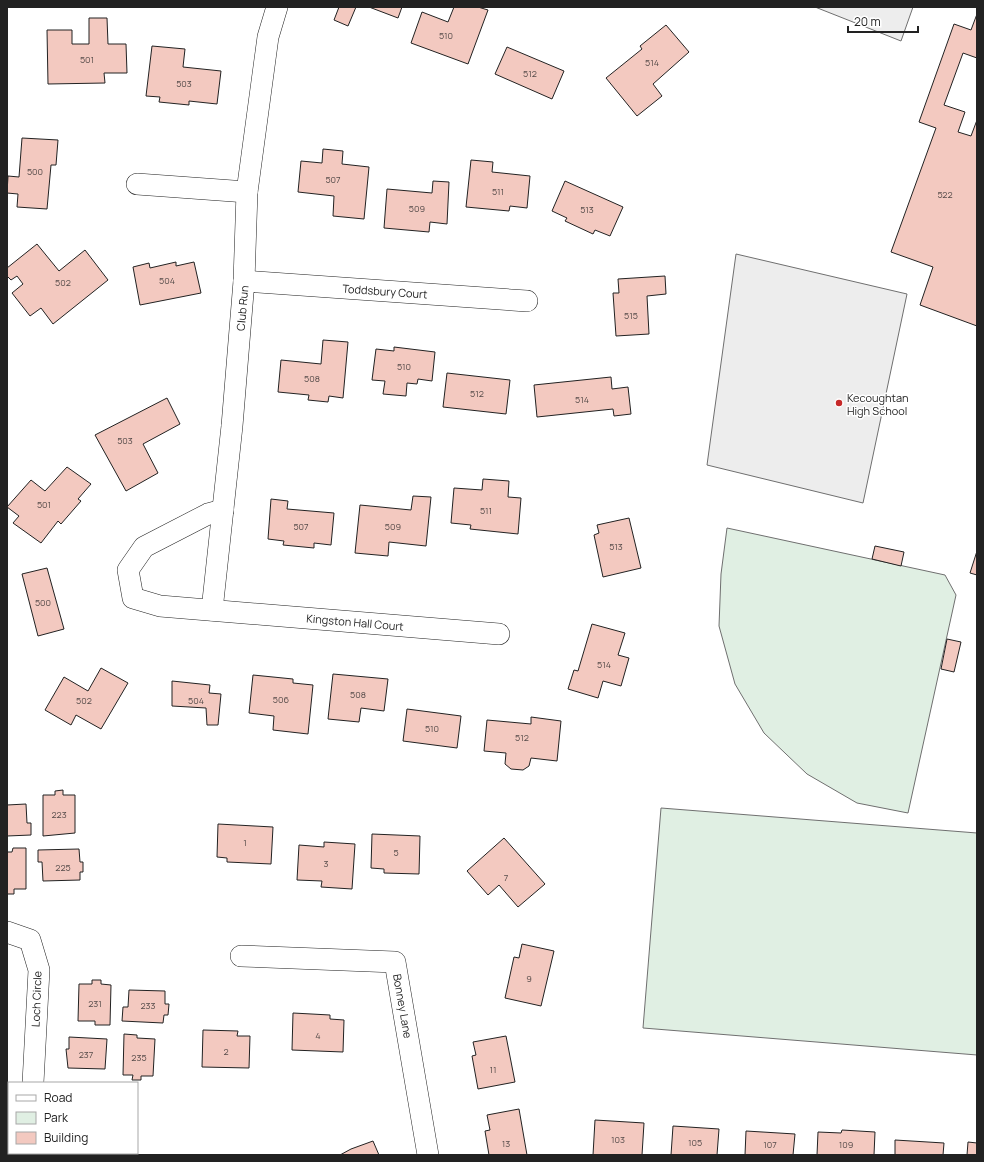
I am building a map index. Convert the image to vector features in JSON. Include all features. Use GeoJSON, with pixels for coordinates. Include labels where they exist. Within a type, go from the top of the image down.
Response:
{"type":"FeatureCollection","features":[{"type":"Feature","properties":{"kind":"street","name":"Club Run"},"geometry":{"type":"LineString","coordinates":[[212,610],[223,510],[244,281],[247,192],[268,37],[277,7]]}},
{"type":"Feature","properties":{"kind":"street"},"geometry":{"type":"LineString","coordinates":[[137,184],[247,192]]}},
{"type":"Feature","properties":{"kind":"street","name":"Toddsbury Court"},"geometry":{"type":"LineString","coordinates":[[244,281],[526,301]]}},
{"type":"Feature","properties":{"kind":"street","name":"Kingston Hall Court"},"geometry":{"type":"LineString","coordinates":[[223,510],[208,514],[144,548],[128,570],[133,598],[160,606],[499,634]]}},
{"type":"Feature","properties":{"kind":"street","name":"Loch Circle"},"geometry":{"type":"LineString","coordinates":[[7,932],[30,940],[39,970],[33,1082]]}},
{"type":"Feature","properties":{"kind":"street","name":"Bonney Lane"},"geometry":{"type":"LineString","coordinates":[[241,956],[395,962],[428,1155]]}},
{"type":"Feature","properties":{"kind":"green space"},"geometry":{"type":"Polygon","coordinates":[[[727,528],[945,575],[956,595],[908,813],[857,803],[807,774],[764,733],[735,684],[719,626],[721,574],[727,528]]]}},
{"type":"Feature","properties":{"kind":"green space"},"geometry":{"type":"Polygon","coordinates":[[[661,808],[977,833],[977,1055],[643,1028],[661,808]]]}},
{"type":"Feature","properties":{"kind":"shaded area"},"geometry":{"type":"Polygon","coordinates":[[[815,7],[913,7],[901,41],[815,7]]]}},
{"type":"Feature","properties":{"kind":"shaded area"},"geometry":{"type":"Polygon","coordinates":[[[736,254],[907,294],[863,503],[707,465],[736,254]]]}},
{"type":"Feature","properties":{"kind":"building"},"geometry":{"type":"Polygon","coordinates":[[[339,7],[356,7],[348,26],[334,20],[339,7]]]}},
{"type":"Feature","properties":{"kind":"building"},"geometry":{"type":"Polygon","coordinates":[[[369,7],[402,7],[398,18],[369,7]]]}},
{"type":"Feature","properties":{"kind":"building"},"geometry":{"type":"Polygon","coordinates":[[[454,7],[478,7],[488,10],[468,64],[411,43],[422,12],[448,22],[454,7]]]}},
{"type":"Feature","properties":{"kind":"building"},"geometry":{"type":"Polygon","coordinates":[[[977,14],[977,58],[963,53],[944,105],[965,112],[958,132],[971,136],[977,120],[977,326],[920,305],[933,267],[891,252],[936,128],[919,122],[954,24],[971,30],[977,14]]]}},
{"type":"Feature","properties":{"kind":"building"},"geometry":{"type":"Polygon","coordinates":[[[89,18],[107,18],[108,44],[126,44],[127,73],[104,73],[105,83],[48,84],[47,30],[72,30],[72,44],[89,44],[89,18]]]}},
{"type":"Feature","properties":{"kind":"building"},"geometry":{"type":"Polygon","coordinates":[[[666,25],[689,52],[653,84],[662,96],[637,116],[606,78],[642,49],[640,46],[666,25]]]}},
{"type":"Feature","properties":{"kind":"building"},"geometry":{"type":"Polygon","coordinates":[[[152,46],[185,49],[183,67],[221,71],[217,104],[189,101],[189,105],[159,102],[160,97],[146,96],[152,46]]]}},
{"type":"Feature","properties":{"kind":"building"},"geometry":{"type":"Polygon","coordinates":[[[507,47],[564,71],[552,99],[495,74],[507,47]]]}},
{"type":"Feature","properties":{"kind":"building"},"geometry":{"type":"Polygon","coordinates":[[[22,138],[58,140],[56,165],[51,165],[47,209],[17,207],[18,194],[7,193],[8,176],[19,177],[22,138]]]}},
{"type":"Feature","properties":{"kind":"building"},"geometry":{"type":"Polygon","coordinates":[[[323,149],[343,151],[342,164],[369,167],[364,219],[333,216],[334,196],[298,192],[301,161],[322,163],[323,149]]]}},
{"type":"Feature","properties":{"kind":"building"},"geometry":{"type":"Polygon","coordinates":[[[471,160],[493,162],[492,172],[530,176],[527,208],[510,206],[509,211],[466,207],[471,160]]]}},
{"type":"Feature","properties":{"kind":"building"},"geometry":{"type":"Polygon","coordinates":[[[433,181],[449,182],[447,224],[430,222],[429,232],[384,228],[387,189],[432,193],[433,181]]]}},
{"type":"Feature","properties":{"kind":"building"},"geometry":{"type":"Polygon","coordinates":[[[565,181],[623,207],[610,236],[595,230],[593,234],[565,221],[567,218],[552,211],[565,181]]]}},
{"type":"Feature","properties":{"kind":"building"},"geometry":{"type":"Polygon","coordinates":[[[37,244],[59,271],[85,250],[108,280],[53,324],[41,308],[30,316],[12,293],[23,284],[17,276],[11,280],[7,276],[7,268],[37,244]]]}},
{"type":"Feature","properties":{"kind":"building"},"geometry":{"type":"Polygon","coordinates":[[[176,262],[176,266],[194,262],[201,293],[140,305],[133,267],[149,263],[150,268],[176,262]]]}},
{"type":"Feature","properties":{"kind":"building"},"geometry":{"type":"Polygon","coordinates":[[[665,276],[666,294],[647,296],[649,334],[616,336],[613,293],[619,293],[618,279],[665,276]]]}},
{"type":"Feature","properties":{"kind":"building"},"geometry":{"type":"Polygon","coordinates":[[[323,340],[348,342],[343,398],[329,396],[328,402],[308,400],[309,395],[278,392],[281,360],[321,364],[323,340]]]}},
{"type":"Feature","properties":{"kind":"building"},"geometry":{"type":"Polygon","coordinates":[[[394,347],[435,352],[432,381],[418,379],[417,384],[407,383],[406,396],[383,394],[385,381],[372,380],[376,349],[394,351],[394,347]]]}},
{"type":"Feature","properties":{"kind":"building"},"geometry":{"type":"Polygon","coordinates":[[[447,373],[510,380],[506,414],[443,407],[447,373]]]}},
{"type":"Feature","properties":{"kind":"building"},"geometry":{"type":"Polygon","coordinates":[[[611,377],[612,389],[628,387],[631,414],[614,416],[613,409],[537,417],[534,385],[611,377]]]}},
{"type":"Feature","properties":{"kind":"building"},"geometry":{"type":"Polygon","coordinates":[[[167,398],[180,424],[143,444],[158,473],[126,491],[95,435],[167,398]]]}},
{"type":"Feature","properties":{"kind":"building"},"geometry":{"type":"Polygon","coordinates":[[[67,467],[91,484],[78,499],[81,501],[61,524],[58,521],[41,543],[13,523],[19,516],[7,507],[31,480],[45,491],[67,467]]]}},
{"type":"Feature","properties":{"kind":"building"},"geometry":{"type":"Polygon","coordinates":[[[483,479],[509,481],[508,497],[521,498],[518,534],[470,529],[471,525],[451,523],[454,488],[482,490],[483,479]]]}},
{"type":"Feature","properties":{"kind":"building"},"geometry":{"type":"Polygon","coordinates":[[[413,496],[431,497],[426,546],[389,542],[388,556],[355,553],[360,505],[411,510],[413,496]]]}},
{"type":"Feature","properties":{"kind":"building"},"geometry":{"type":"Polygon","coordinates":[[[271,499],[288,501],[287,509],[334,513],[331,545],[314,543],[314,548],[283,545],[284,541],[268,539],[271,499]]]}},
{"type":"Feature","properties":{"kind":"building"},"geometry":{"type":"Polygon","coordinates":[[[629,518],[641,568],[603,577],[594,535],[599,533],[597,525],[629,518]]]}},
{"type":"Feature","properties":{"kind":"building"},"geometry":{"type":"Polygon","coordinates":[[[875,546],[904,552],[901,566],[872,559],[875,546]]]}},
{"type":"Feature","properties":{"kind":"building"},"geometry":{"type":"Polygon","coordinates":[[[977,551],[977,575],[970,573],[977,551]]]}},
{"type":"Feature","properties":{"kind":"building"},"geometry":{"type":"Polygon","coordinates":[[[47,568],[64,629],[38,636],[22,574],[47,568]]]}},
{"type":"Feature","properties":{"kind":"building"},"geometry":{"type":"Polygon","coordinates":[[[592,624],[625,633],[618,655],[629,658],[621,686],[603,681],[598,698],[568,689],[574,670],[578,671],[592,624]]]}},
{"type":"Feature","properties":{"kind":"building"},"geometry":{"type":"Polygon","coordinates":[[[947,639],[961,642],[954,672],[941,669],[947,639]]]}},
{"type":"Feature","properties":{"kind":"building"},"geometry":{"type":"Polygon","coordinates":[[[101,668],[128,683],[101,729],[76,715],[71,725],[45,710],[64,677],[88,691],[101,668]]]}},
{"type":"Feature","properties":{"kind":"building"},"geometry":{"type":"Polygon","coordinates":[[[333,674],[388,679],[384,711],[361,708],[359,722],[328,719],[333,674]]]}},
{"type":"Feature","properties":{"kind":"building"},"geometry":{"type":"Polygon","coordinates":[[[253,675],[293,679],[293,683],[313,685],[308,734],[273,730],[274,716],[249,713],[253,675]]]}},
{"type":"Feature","properties":{"kind":"building"},"geometry":{"type":"Polygon","coordinates":[[[172,681],[210,685],[209,693],[221,694],[218,725],[207,725],[206,708],[172,706],[172,681]]]}},
{"type":"Feature","properties":{"kind":"building"},"geometry":{"type":"Polygon","coordinates":[[[407,709],[461,716],[457,748],[403,741],[407,709]]]}},
{"type":"Feature","properties":{"kind":"building"},"geometry":{"type":"Polygon","coordinates":[[[531,717],[561,721],[557,761],[531,758],[529,766],[523,770],[511,769],[505,764],[506,753],[484,751],[487,720],[531,724],[531,717]]]}},
{"type":"Feature","properties":{"kind":"building"},"geometry":{"type":"Polygon","coordinates":[[[63,790],[63,795],[75,795],[75,833],[43,836],[43,795],[55,795],[55,791],[63,790]]]}},
{"type":"Feature","properties":{"kind":"building"},"geometry":{"type":"Polygon","coordinates":[[[26,804],[27,823],[31,823],[31,835],[7,836],[7,805],[26,804]]]}},
{"type":"Feature","properties":{"kind":"building"},"geometry":{"type":"Polygon","coordinates":[[[218,824],[273,827],[271,864],[227,862],[227,858],[217,857],[218,824]]]}},
{"type":"Feature","properties":{"kind":"building"},"geometry":{"type":"Polygon","coordinates":[[[372,834],[420,836],[419,874],[384,873],[384,869],[371,868],[372,834]]]}},
{"type":"Feature","properties":{"kind":"building"},"geometry":{"type":"Polygon","coordinates":[[[504,838],[545,884],[518,907],[499,885],[488,895],[467,871],[504,838]]]}},
{"type":"Feature","properties":{"kind":"building"},"geometry":{"type":"Polygon","coordinates":[[[324,842],[355,844],[352,889],[321,887],[322,881],[297,880],[299,845],[324,847],[324,842]]]}},
{"type":"Feature","properties":{"kind":"building"},"geometry":{"type":"Polygon","coordinates":[[[13,848],[26,848],[26,889],[14,889],[14,894],[7,894],[7,852],[12,852],[13,848]]]}},
{"type":"Feature","properties":{"kind":"building"},"geometry":{"type":"Polygon","coordinates":[[[79,849],[80,862],[83,862],[83,872],[80,872],[80,880],[43,881],[42,862],[38,862],[38,850],[79,849]]]}},
{"type":"Feature","properties":{"kind":"building"},"geometry":{"type":"Polygon","coordinates":[[[522,944],[554,951],[541,1006],[505,998],[514,957],[519,958],[522,944]]]}},
{"type":"Feature","properties":{"kind":"building"},"geometry":{"type":"Polygon","coordinates":[[[92,980],[101,980],[101,984],[111,985],[110,1025],[95,1025],[95,1021],[78,1021],[79,984],[92,984],[92,980]]]}},
{"type":"Feature","properties":{"kind":"building"},"geometry":{"type":"Polygon","coordinates":[[[129,990],[165,991],[165,1004],[169,1004],[168,1015],[164,1015],[163,1023],[122,1021],[123,1007],[128,1007],[129,990]]]}},
{"type":"Feature","properties":{"kind":"building"},"geometry":{"type":"Polygon","coordinates":[[[293,1013],[330,1015],[330,1019],[344,1020],[343,1052],[292,1050],[293,1013]]]}},
{"type":"Feature","properties":{"kind":"building"},"geometry":{"type":"Polygon","coordinates":[[[203,1030],[238,1031],[237,1036],[250,1036],[249,1068],[202,1067],[203,1030]]]}},
{"type":"Feature","properties":{"kind":"building"},"geometry":{"type":"Polygon","coordinates":[[[124,1034],[137,1035],[137,1038],[155,1039],[153,1076],[141,1076],[141,1080],[132,1080],[133,1075],[123,1075],[124,1034]]]}},
{"type":"Feature","properties":{"kind":"building"},"geometry":{"type":"Polygon","coordinates":[[[506,1036],[515,1082],[478,1089],[472,1056],[476,1055],[473,1042],[506,1036]]]}},
{"type":"Feature","properties":{"kind":"building"},"geometry":{"type":"Polygon","coordinates":[[[69,1037],[107,1039],[105,1069],[68,1068],[66,1049],[69,1049],[69,1037]]]}},
{"type":"Feature","properties":{"kind":"building"},"geometry":{"type":"Polygon","coordinates":[[[519,1109],[527,1155],[489,1155],[485,1131],[490,1130],[487,1115],[519,1109]]]}},
{"type":"Feature","properties":{"kind":"building"},"geometry":{"type":"Polygon","coordinates":[[[595,1120],[644,1123],[642,1155],[593,1155],[595,1120]]]}},
{"type":"Feature","properties":{"kind":"building"},"geometry":{"type":"Polygon","coordinates":[[[673,1126],[719,1129],[717,1155],[671,1155],[673,1126]]]}},
{"type":"Feature","properties":{"kind":"building"},"geometry":{"type":"Polygon","coordinates":[[[842,1130],[875,1132],[874,1155],[817,1155],[818,1132],[841,1133],[842,1130]]]}},
{"type":"Feature","properties":{"kind":"building"},"geometry":{"type":"Polygon","coordinates":[[[746,1131],[795,1134],[793,1155],[745,1155],[746,1131]]]}},
{"type":"Feature","properties":{"kind":"building"},"geometry":{"type":"Polygon","coordinates":[[[895,1140],[944,1143],[943,1155],[895,1155],[895,1140]]]}},
{"type":"Feature","properties":{"kind":"building"},"geometry":{"type":"Polygon","coordinates":[[[373,1141],[379,1155],[340,1155],[351,1149],[373,1141]]]}},
{"type":"Feature","properties":{"kind":"building"},"geometry":{"type":"Polygon","coordinates":[[[968,1142],[977,1143],[977,1155],[967,1155],[968,1142]]]}},
{"type":"Feature","properties":{"kind":"place","name":"Kecoughtan High School"},"geometry":{"type":"Point","coordinates":[839,403]}}]}
